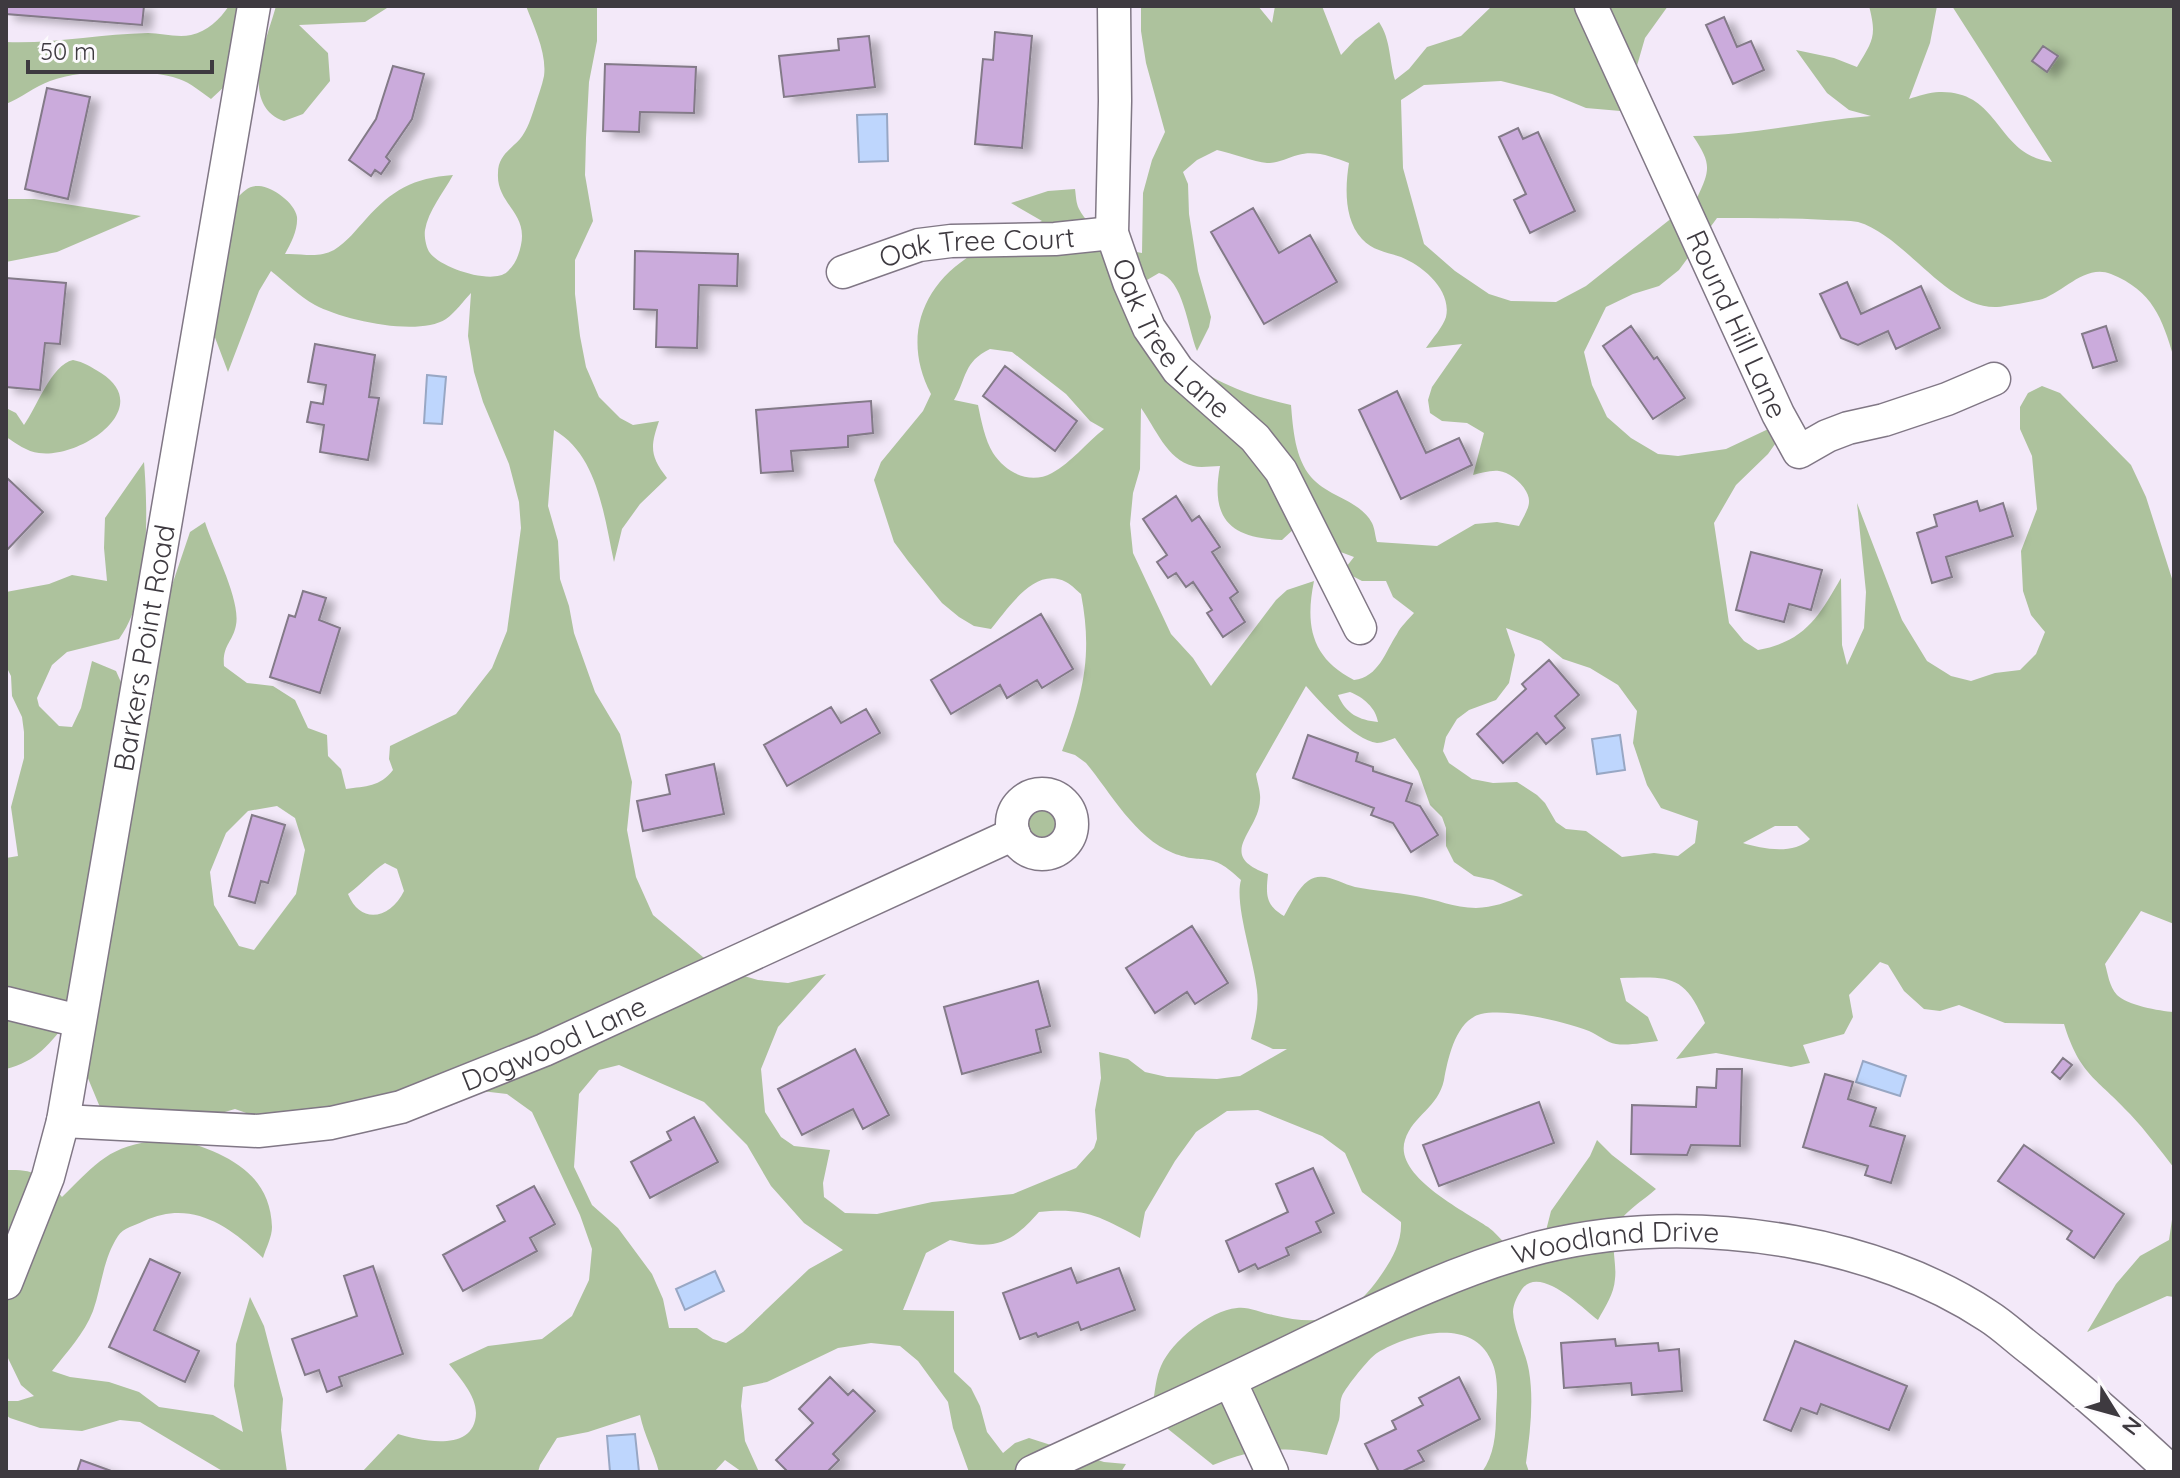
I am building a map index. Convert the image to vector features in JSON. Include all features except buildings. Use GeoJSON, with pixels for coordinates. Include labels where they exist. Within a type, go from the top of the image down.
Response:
{"type":"FeatureCollection","features":[{"type":"Feature","properties":{"kind":"street","name":"Barkers Point Road"},"geometry":{"type":"LineString","coordinates":[[6,1283],[48,1177],[63,1121],[254,6]]}},
{"type":"Feature","properties":{"kind":"street","name":"Oak Tree Lane"},"geometry":{"type":"LineString","coordinates":[[1114,6],[1112,233],[1129,282],[1149,328],[1178,370],[1255,438],[1281,471],[1360,628]]}},
{"type":"Feature","properties":{"kind":"street","name":"Round Hill Lane"},"geometry":{"type":"LineString","coordinates":[[1591,6],[1772,402],[1799,452],[1848,428],[1884,420],[1947,399],[1994,379]]}},
{"type":"Feature","properties":{"kind":"street","name":"Oak Tree Court"},"geometry":{"type":"LineString","coordinates":[[843,272],[903,249],[930,244],[1055,239],[1112,233]]}},
{"type":"Feature","properties":{"kind":"street","name":"Dogwood Lane"},"geometry":{"type":"LineString","coordinates":[[63,1121],[258,1131],[331,1123],[401,1107],[544,1050],[1014,834]]}},
{"type":"Feature","properties":{"kind":"street"},"geometry":{"type":"LineString","coordinates":[[6,1003],[79,1021]]}},
{"type":"Feature","properties":{"kind":"street","name":"Woodland Drive"},"geometry":{"type":"LineString","coordinates":[[1032,1472],[1403,1298],[1475,1268],[1580,1239],[1701,1230],[1749,1234],[1832,1249],[1878,1264],[1947,1293],[1989,1316],[2091,1397],[2172,1472]]}},
{"type":"Feature","properties":{"kind":"street"},"geometry":{"type":"LineString","coordinates":[[1230,1381],[1272,1472]]}},
{"type":"Feature","properties":{"kind":"green space"},"geometry":{"type":"Polygon","coordinates":[[[229,6],[240,6],[225,86],[211,99],[179,79],[150,73],[114,71],[79,74],[50,81],[6,104],[6,42],[148,33],[191,35],[213,24],[229,6]]]}},
{"type":"Feature","properties":{"kind":"green space"},"geometry":{"type":"Polygon","coordinates":[[[276,6],[398,6],[387,8],[365,22],[299,25],[328,53],[330,81],[303,114],[284,121],[270,113],[262,101],[259,86],[262,53],[276,6]]]}},
{"type":"Feature","properties":{"kind":"green space"},"geometry":{"type":"Polygon","coordinates":[[[526,6],[597,6],[597,41],[589,82],[585,175],[593,221],[575,260],[580,336],[586,367],[599,397],[620,418],[633,425],[659,421],[653,451],[667,478],[640,504],[622,529],[614,562],[597,488],[590,471],[569,441],[554,430],[548,506],[558,541],[560,579],[574,633],[595,692],[620,734],[632,782],[627,830],[636,877],[653,915],[716,968],[758,980],[788,983],[826,974],[778,1027],[761,1069],[765,1112],[781,1137],[794,1146],[830,1150],[823,1183],[824,1197],[845,1213],[877,1214],[932,1202],[1013,1194],[1076,1168],[1094,1148],[1097,1139],[1095,1110],[1101,1078],[1099,1052],[1128,1059],[1145,1072],[1167,1077],[1217,1079],[1240,1076],[1287,1049],[1273,1049],[1251,1039],[1257,996],[1240,903],[1241,880],[1214,861],[1184,857],[1159,846],[1135,826],[1086,763],[1062,751],[1076,711],[1084,674],[1086,636],[1081,594],[1066,582],[1055,578],[1043,580],[1023,592],[991,629],[974,626],[942,603],[894,542],[874,480],[881,462],[923,411],[931,394],[922,373],[918,333],[922,314],[941,280],[975,253],[1042,221],[1011,203],[1048,191],[1075,189],[1079,209],[1090,224],[1115,243],[1142,253],[1143,193],[1152,160],[1165,132],[1146,63],[1141,6],[1258,6],[1272,23],[1275,6],[1322,6],[1341,55],[1379,22],[1388,43],[1395,80],[1427,47],[1461,36],[1492,6],[1668,6],[1645,38],[1632,83],[1632,112],[1586,108],[1552,94],[1501,81],[1424,85],[1401,100],[1403,168],[1424,244],[1455,271],[1489,294],[1511,301],[1556,302],[1586,286],[1697,198],[1707,166],[1693,136],[1871,116],[1849,110],[1827,93],[1796,50],[1834,58],[1857,67],[1872,38],[1869,6],[1937,6],[1930,43],[1909,99],[1935,92],[1959,94],[1975,101],[2019,148],[2033,157],[2052,162],[1952,6],[2174,6],[2174,358],[2154,307],[2137,289],[2111,274],[2101,272],[2083,276],[2039,300],[1997,307],[1978,304],[1943,285],[1893,241],[1858,222],[1758,218],[1717,218],[1679,270],[1659,286],[1606,307],[1584,352],[1592,385],[1607,417],[1631,438],[1658,454],[1678,456],[1726,449],[1794,417],[1768,454],[1736,485],[1714,523],[1729,623],[1744,641],[1758,650],[1800,633],[1818,615],[1841,578],[1842,645],[1847,665],[1864,628],[1866,592],[1857,503],[1902,620],[1927,661],[1951,676],[1971,681],[1995,673],[2020,670],[2036,654],[2045,632],[2031,615],[2023,591],[2021,551],[2037,509],[2032,456],[2020,429],[2020,407],[2028,393],[2042,386],[2060,393],[2131,465],[2146,497],[2174,585],[2174,924],[2141,911],[2105,964],[2112,988],[2122,999],[2144,1007],[2174,1012],[2174,1168],[2136,1120],[2083,1066],[2064,1024],[2005,1023],[1959,1005],[1940,1011],[1924,1009],[1904,991],[1888,965],[1880,962],[1849,995],[1853,1017],[1844,1034],[1803,1045],[1810,1063],[1791,1067],[1716,1053],[1676,1059],[1705,1023],[1690,995],[1673,981],[1620,978],[1626,1001],[1648,1017],[1658,1041],[1616,1044],[1565,1023],[1520,1014],[1481,1014],[1472,1018],[1459,1032],[1441,1090],[1405,1140],[1404,1153],[1410,1167],[1433,1191],[1488,1227],[1506,1244],[1538,1262],[1551,1211],[1590,1156],[1597,1140],[1656,1189],[1628,1212],[1616,1229],[1614,1285],[1598,1320],[1571,1298],[1539,1282],[1530,1283],[1522,1289],[1516,1300],[1514,1319],[1530,1382],[1531,1417],[1526,1463],[1529,1472],[1482,1472],[1492,1452],[1495,1437],[1495,1373],[1482,1346],[1454,1333],[1421,1335],[1373,1356],[1342,1396],[1339,1420],[1327,1455],[1269,1450],[1213,1465],[1168,1429],[1153,1403],[1161,1366],[1182,1337],[1215,1315],[1241,1308],[1290,1319],[1333,1317],[1357,1303],[1368,1292],[1388,1265],[1398,1244],[1401,1222],[1362,1192],[1345,1153],[1322,1136],[1258,1110],[1227,1111],[1196,1132],[1145,1212],[1140,1238],[1081,1212],[1039,1212],[1019,1232],[1000,1242],[978,1245],[950,1240],[926,1253],[903,1310],[954,1311],[954,1372],[971,1388],[987,1432],[1003,1453],[1015,1443],[1029,1438],[1104,1462],[1126,1464],[1121,1472],[969,1472],[953,1428],[948,1402],[918,1361],[900,1346],[871,1343],[838,1348],[767,1382],[743,1387],[741,1406],[745,1441],[759,1472],[742,1472],[725,1460],[714,1472],[659,1472],[640,1415],[588,1432],[557,1438],[538,1472],[362,1472],[398,1434],[445,1441],[467,1434],[473,1426],[475,1406],[449,1364],[488,1346],[542,1339],[572,1316],[589,1280],[592,1249],[580,1215],[532,1112],[507,1094],[464,1089],[260,1118],[235,1109],[194,1121],[171,1136],[223,1156],[252,1176],[269,1207],[272,1227],[263,1258],[223,1226],[194,1215],[162,1215],[126,1229],[120,1233],[109,1254],[89,1319],[52,1371],[70,1377],[109,1382],[139,1392],[159,1407],[213,1415],[243,1432],[234,1386],[236,1344],[250,1297],[264,1326],[283,1399],[281,1430],[287,1472],[224,1472],[140,1422],[120,1420],[82,1431],[40,1428],[10,1418],[6,1415],[6,1401],[34,1396],[21,1385],[6,1354],[6,1170],[38,1175],[62,1197],[85,1174],[116,1151],[160,1140],[102,1112],[87,1076],[89,1019],[69,1019],[49,1044],[34,1056],[6,1069],[6,858],[18,856],[11,807],[24,758],[24,732],[6,666],[6,592],[49,584],[72,575],[107,581],[105,518],[144,462],[145,554],[137,601],[119,639],[67,652],[52,665],[37,698],[39,706],[59,726],[72,727],[81,708],[92,661],[116,671],[124,689],[137,750],[152,705],[169,594],[190,532],[205,522],[230,588],[236,614],[235,631],[225,653],[224,666],[247,683],[273,686],[295,700],[308,728],[327,735],[328,756],[341,769],[346,789],[383,780],[393,770],[389,759],[390,746],[456,714],[492,668],[507,631],[521,528],[519,502],[509,464],[474,372],[468,336],[471,293],[450,316],[433,324],[418,327],[380,324],[343,316],[315,305],[271,271],[259,291],[228,372],[211,327],[237,198],[246,189],[255,186],[277,193],[288,201],[295,212],[295,232],[285,254],[316,255],[339,247],[385,200],[404,187],[426,179],[453,175],[427,223],[425,235],[429,251],[436,259],[455,269],[479,276],[500,276],[510,269],[519,252],[522,234],[520,224],[502,193],[499,167],[502,158],[527,127],[544,76],[542,49],[526,6]],[[1217,150],[1197,160],[1183,172],[1188,184],[1189,214],[1198,271],[1211,317],[1197,351],[1174,284],[1159,273],[1141,287],[1157,324],[1182,356],[1225,384],[1291,405],[1301,461],[1311,477],[1367,515],[1377,542],[1437,546],[1475,524],[1497,522],[1519,526],[1529,502],[1519,482],[1499,471],[1473,475],[1484,433],[1467,423],[1442,421],[1430,413],[1428,400],[1432,387],[1462,344],[1426,348],[1446,317],[1445,298],[1434,280],[1418,266],[1371,246],[1356,231],[1347,203],[1349,163],[1311,153],[1267,163],[1217,150]],[[990,349],[975,359],[954,400],[978,405],[990,448],[998,460],[1019,475],[1035,478],[1052,473],[1104,429],[1090,421],[1066,394],[1012,352],[990,349]],[[1141,408],[1140,469],[1133,493],[1130,524],[1133,553],[1171,634],[1193,658],[1211,686],[1276,600],[1287,590],[1314,581],[1310,612],[1314,639],[1328,661],[1354,680],[1363,678],[1375,669],[1400,628],[1414,613],[1393,597],[1386,581],[1362,581],[1343,571],[1354,557],[1330,548],[1296,527],[1282,540],[1237,530],[1222,513],[1218,500],[1220,466],[1203,467],[1184,463],[1162,442],[1141,408]],[[1506,628],[1515,655],[1509,683],[1496,700],[1469,710],[1457,719],[1446,737],[1443,751],[1449,763],[1472,779],[1493,783],[1517,782],[1545,803],[1556,822],[1566,829],[1586,831],[1622,857],[1654,853],[1678,856],[1695,843],[1698,821],[1661,808],[1647,785],[1633,743],[1637,711],[1618,685],[1590,668],[1563,659],[1541,641],[1506,628]],[[1306,686],[1256,774],[1260,797],[1258,812],[1241,851],[1252,867],[1268,874],[1268,898],[1273,908],[1284,916],[1304,884],[1320,877],[1355,887],[1468,908],[1494,906],[1523,895],[1493,880],[1474,876],[1454,862],[1446,846],[1446,828],[1442,817],[1430,805],[1418,771],[1395,738],[1377,743],[1358,735],[1306,686]],[[1350,692],[1338,695],[1345,707],[1359,718],[1378,722],[1368,704],[1350,692]],[[277,806],[248,811],[226,833],[210,872],[214,905],[239,946],[254,950],[296,894],[305,850],[295,818],[277,806]],[[1775,826],[1743,843],[1768,849],[1787,849],[1810,839],[1797,826],[1775,826]],[[385,863],[348,894],[360,911],[376,915],[392,907],[404,891],[397,869],[385,863]],[[619,1065],[599,1070],[579,1094],[574,1167],[592,1205],[618,1228],[652,1274],[663,1299],[669,1328],[697,1328],[713,1339],[726,1343],[743,1332],[809,1269],[843,1250],[804,1223],[771,1186],[747,1145],[704,1102],[619,1065]]]}},
{"type":"Feature","properties":{"kind":"green space"},"geometry":{"type":"Polygon","coordinates":[[[6,199],[34,199],[141,216],[57,252],[6,262],[6,199]]]}},
{"type":"Feature","properties":{"kind":"green space"},"geometry":{"type":"Polygon","coordinates":[[[73,360],[101,373],[116,387],[120,401],[116,415],[106,428],[91,440],[56,453],[30,451],[6,437],[6,408],[16,413],[24,425],[51,378],[65,363],[73,360]]]}},
{"type":"Feature","properties":{"kind":"green space"},"geometry":{"type":"Polygon","coordinates":[[[1042,802],[1058,808],[1064,824],[1058,840],[1042,846],[1026,840],[1020,824],[1026,808],[1042,802]]]}},
{"type":"Feature","properties":{"kind":"green space"},"geometry":{"type":"Polygon","coordinates":[[[2174,1206],[2174,1297],[2167,1296],[2087,1332],[2116,1284],[2140,1256],[2169,1240],[2174,1206]]]}},
{"type":"Feature","properties":{"kind":"water"},"geometry":{"type":"Polygon","coordinates":[[[887,114],[888,161],[859,162],[857,115],[887,114]]]}},
{"type":"Feature","properties":{"kind":"water"},"geometry":{"type":"Polygon","coordinates":[[[427,375],[446,377],[442,424],[424,423],[427,375]]]}},
{"type":"Feature","properties":{"kind":"water"},"geometry":{"type":"Polygon","coordinates":[[[1620,735],[1625,770],[1597,774],[1592,739],[1620,735]]]}},
{"type":"Feature","properties":{"kind":"water"},"geometry":{"type":"Polygon","coordinates":[[[1863,1061],[1906,1076],[1900,1096],[1856,1082],[1863,1061]]]}},
{"type":"Feature","properties":{"kind":"water"},"geometry":{"type":"Polygon","coordinates":[[[715,1271],[724,1291],[685,1310],[676,1289],[715,1271]]]}},
{"type":"Feature","properties":{"kind":"water"},"geometry":{"type":"Polygon","coordinates":[[[635,1434],[639,1472],[610,1472],[607,1436],[635,1434]]]}}]}
